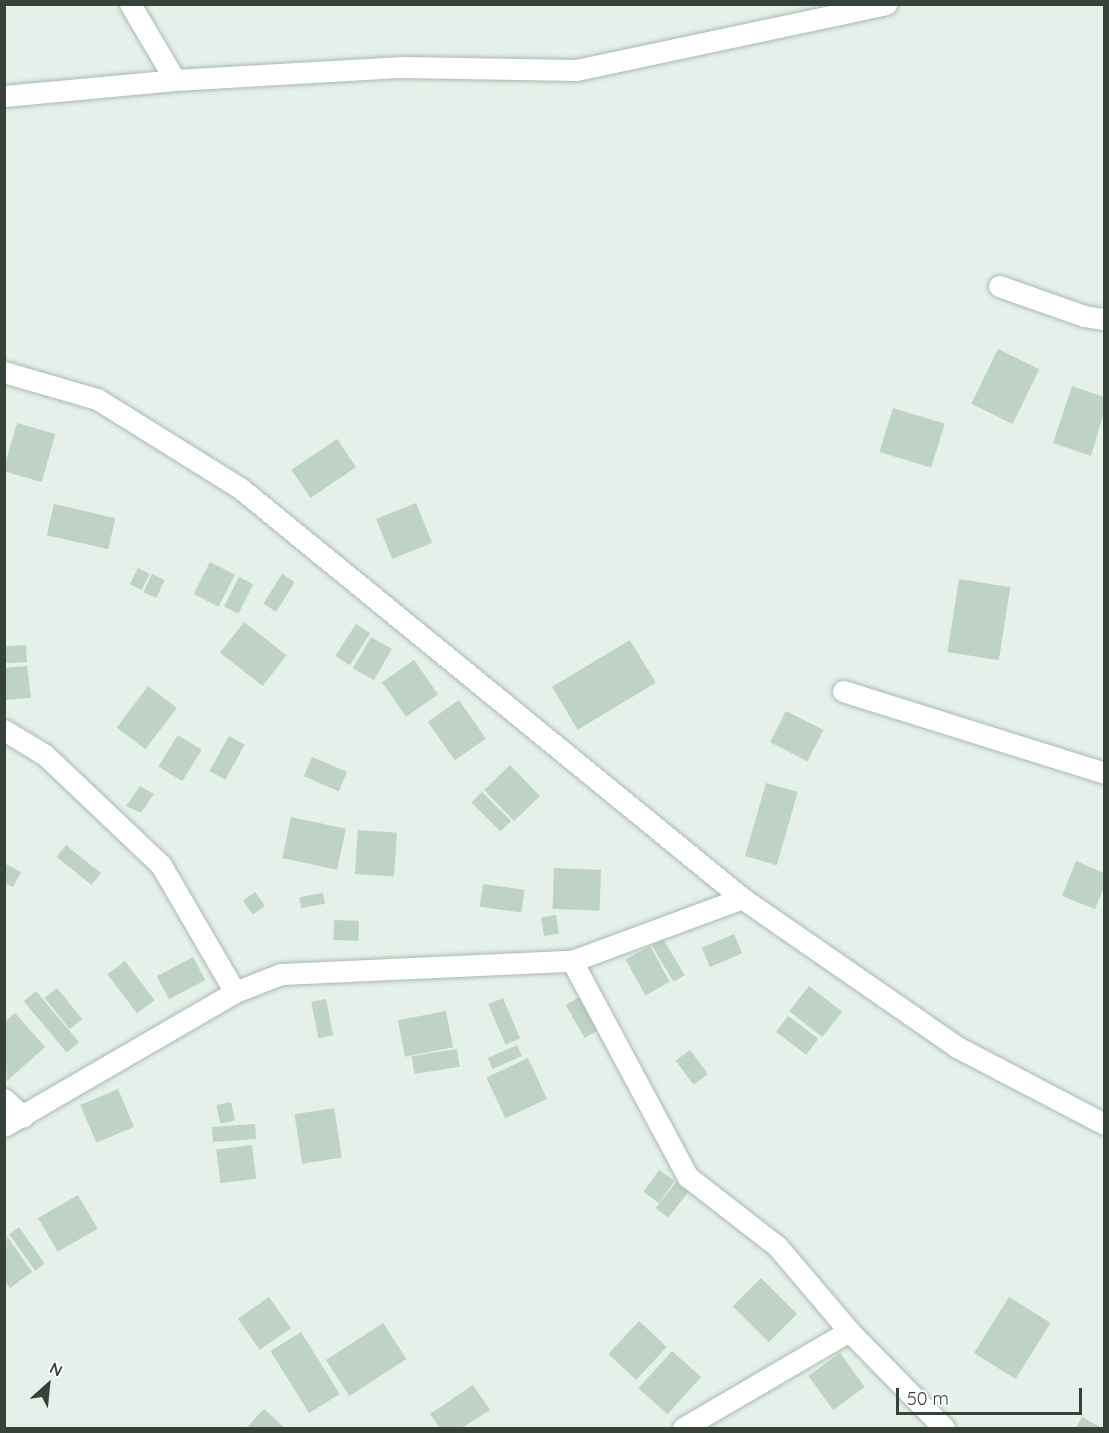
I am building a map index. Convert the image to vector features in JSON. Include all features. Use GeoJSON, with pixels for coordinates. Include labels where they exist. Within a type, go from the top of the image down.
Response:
{"type":"FeatureCollection","features":[{"type":"Feature","properties":{"kind":"street"},"geometry":{"type":"LineString","coordinates":[[130,4],[175,80]]}},
{"type":"Feature","properties":{"kind":"street"},"geometry":{"type":"LineString","coordinates":[[4,96],[175,80],[403,66],[576,70],[886,4]]}},
{"type":"Feature","properties":{"kind":"street"},"geometry":{"type":"LineString","coordinates":[[999,285],[1084,316],[1104,319]]}},
{"type":"Feature","properties":{"kind":"street"},"geometry":{"type":"LineString","coordinates":[[4,372],[97,399],[240,488],[742,897],[957,1047],[1104,1124]]}},
{"type":"Feature","properties":{"kind":"street"},"geometry":{"type":"LineString","coordinates":[[843,691],[1104,774]]}},
{"type":"Feature","properties":{"kind":"street"},"geometry":{"type":"LineString","coordinates":[[4,730],[45,755],[161,865],[235,992]]}},
{"type":"Feature","properties":{"kind":"street"},"geometry":{"type":"LineString","coordinates":[[4,1099],[14,1122],[235,992],[281,974],[572,961],[742,897]]}},
{"type":"Feature","properties":{"kind":"street"},"geometry":{"type":"LineString","coordinates":[[572,961],[688,1177],[777,1246],[849,1331],[944,1428]]}},
{"type":"Feature","properties":{"kind":"street"},"geometry":{"type":"LineString","coordinates":[[683,1428],[849,1331]]}},
{"type":"Feature","properties":{"kind":"building"},"geometry":{"type":"Polygon","coordinates":[[[998,349],[1039,369],[1013,424],[971,404],[998,349]]]}},
{"type":"Feature","properties":{"kind":"building"},"geometry":{"type":"Polygon","coordinates":[[[1072,386],[1104,397],[1104,412],[1091,456],[1053,443],[1072,386]]]}},
{"type":"Feature","properties":{"kind":"building"},"geometry":{"type":"Polygon","coordinates":[[[893,408],[945,424],[931,468],[880,452],[893,408]]]}},
{"type":"Feature","properties":{"kind":"building"},"geometry":{"type":"Polygon","coordinates":[[[17,423],[55,434],[42,482],[4,471],[17,423]]]}},
{"type":"Feature","properties":{"kind":"building"},"geometry":{"type":"Polygon","coordinates":[[[337,439],[356,467],[310,498],[291,470],[337,439]]]}},
{"type":"Feature","properties":{"kind":"building"},"geometry":{"type":"Polygon","coordinates":[[[416,503],[432,543],[392,559],[376,519],[416,503]]]}},
{"type":"Feature","properties":{"kind":"building"},"geometry":{"type":"Polygon","coordinates":[[[54,504],[115,518],[108,549],[47,535],[54,504]]]}},
{"type":"Feature","properties":{"kind":"building"},"geometry":{"type":"Polygon","coordinates":[[[210,562],[235,575],[219,607],[194,594],[210,562]]]}},
{"type":"Feature","properties":{"kind":"building"},"geometry":{"type":"Polygon","coordinates":[[[138,568],[150,574],[141,590],[130,584],[138,568]]]}},
{"type":"Feature","properties":{"kind":"building"},"geometry":{"type":"Polygon","coordinates":[[[152,574],[165,580],[156,598],[144,592],[152,574]]]}},
{"type":"Feature","properties":{"kind":"building"},"geometry":{"type":"Polygon","coordinates":[[[282,574],[295,582],[276,612],[263,604],[282,574]]]}},
{"type":"Feature","properties":{"kind":"building"},"geometry":{"type":"Polygon","coordinates":[[[239,577],[253,584],[238,614],[224,606],[239,577]]]}},
{"type":"Feature","properties":{"kind":"building"},"geometry":{"type":"Polygon","coordinates":[[[959,579],[1010,587],[999,660],[947,652],[959,579]]]}},
{"type":"Feature","properties":{"kind":"building"},"geometry":{"type":"Polygon","coordinates":[[[244,622],[287,655],[263,686],[220,653],[244,622]]]}},
{"type":"Feature","properties":{"kind":"building"},"geometry":{"type":"Polygon","coordinates":[[[356,624],[370,633],[350,665],[335,656],[356,624]]]}},
{"type":"Feature","properties":{"kind":"building"},"geometry":{"type":"Polygon","coordinates":[[[371,637],[392,649],[374,680],[353,668],[371,637]]]}},
{"type":"Feature","properties":{"kind":"building"},"geometry":{"type":"Polygon","coordinates":[[[630,640],[656,683],[578,730],[552,687],[630,640]]]}},
{"type":"Feature","properties":{"kind":"building"},"geometry":{"type":"Polygon","coordinates":[[[26,645],[27,662],[5,663],[4,646],[26,645]]]}},
{"type":"Feature","properties":{"kind":"building"},"geometry":{"type":"Polygon","coordinates":[[[414,660],[438,694],[406,717],[382,682],[414,660]]]}},
{"type":"Feature","properties":{"kind":"building"},"geometry":{"type":"Polygon","coordinates":[[[27,666],[31,698],[4,700],[4,668],[27,666]]]}},
{"type":"Feature","properties":{"kind":"building"},"geometry":{"type":"Polygon","coordinates":[[[148,686],[177,708],[145,749],[117,728],[148,686]]]}},
{"type":"Feature","properties":{"kind":"building"},"geometry":{"type":"Polygon","coordinates":[[[459,700],[486,739],[455,760],[428,722],[459,700]]]}},
{"type":"Feature","properties":{"kind":"building"},"geometry":{"type":"Polygon","coordinates":[[[786,711],[823,730],[808,761],[770,742],[786,711]]]}},
{"type":"Feature","properties":{"kind":"building"},"geometry":{"type":"Polygon","coordinates":[[[178,735],[202,750],[182,781],[158,766],[178,735]]]}},
{"type":"Feature","properties":{"kind":"building"},"geometry":{"type":"Polygon","coordinates":[[[229,736],[245,745],[225,780],[210,771],[229,736]]]}},
{"type":"Feature","properties":{"kind":"building"},"geometry":{"type":"Polygon","coordinates":[[[312,757],[347,772],[339,791],[304,776],[312,757]]]}},
{"type":"Feature","properties":{"kind":"building"},"geometry":{"type":"Polygon","coordinates":[[[510,765],[540,796],[514,821],[484,790],[510,765]]]}},
{"type":"Feature","properties":{"kind":"building"},"geometry":{"type":"Polygon","coordinates":[[[766,783],[798,792],[777,865],[745,856],[766,783]]]}},
{"type":"Feature","properties":{"kind":"building"},"geometry":{"type":"Polygon","coordinates":[[[140,786],[154,794],[141,813],[126,806],[140,786]]]}},
{"type":"Feature","properties":{"kind":"building"},"geometry":{"type":"Polygon","coordinates":[[[482,792],[511,821],[500,832],[471,803],[482,792]]]}},
{"type":"Feature","properties":{"kind":"building"},"geometry":{"type":"Polygon","coordinates":[[[291,817],[346,829],[337,870],[282,858],[291,817]]]}},
{"type":"Feature","properties":{"kind":"building"},"geometry":{"type":"Polygon","coordinates":[[[358,830],[397,833],[394,877],[355,874],[358,830]]]}},
{"type":"Feature","properties":{"kind":"building"},"geometry":{"type":"Polygon","coordinates":[[[66,845],[101,873],[92,885],[57,857],[66,845]]]}},
{"type":"Feature","properties":{"kind":"building"},"geometry":{"type":"Polygon","coordinates":[[[1076,861],[1104,873],[1104,887],[1095,909],[1062,896],[1076,861]]]}},
{"type":"Feature","properties":{"kind":"building"},"geometry":{"type":"Polygon","coordinates":[[[4,863],[21,872],[13,887],[4,883],[4,863]]]}},
{"type":"Feature","properties":{"kind":"building"},"geometry":{"type":"Polygon","coordinates":[[[554,868],[601,870],[600,911],[553,909],[554,868]]]}},
{"type":"Feature","properties":{"kind":"building"},"geometry":{"type":"Polygon","coordinates":[[[483,884],[525,890],[521,913],[480,907],[483,884]]]}},
{"type":"Feature","properties":{"kind":"building"},"geometry":{"type":"Polygon","coordinates":[[[255,892],[265,906],[253,915],[243,901],[255,892]]]}},
{"type":"Feature","properties":{"kind":"building"},"geometry":{"type":"Polygon","coordinates":[[[323,893],[325,904],[301,908],[299,897],[323,893]]]}},
{"type":"Feature","properties":{"kind":"building"},"geometry":{"type":"Polygon","coordinates":[[[556,915],[559,934],[544,936],[541,917],[556,915]]]}},
{"type":"Feature","properties":{"kind":"building"},"geometry":{"type":"Polygon","coordinates":[[[334,920],[359,921],[358,941],[333,940],[334,920]]]}},
{"type":"Feature","properties":{"kind":"building"},"geometry":{"type":"Polygon","coordinates":[[[734,934],[742,953],[710,967],[702,948],[734,934]]]}},
{"type":"Feature","properties":{"kind":"building"},"geometry":{"type":"Polygon","coordinates":[[[663,939],[685,975],[673,982],[652,946],[663,939]]]}},
{"type":"Feature","properties":{"kind":"building"},"geometry":{"type":"Polygon","coordinates":[[[650,946],[670,982],[645,995],[626,960],[650,946]]]}},
{"type":"Feature","properties":{"kind":"building"},"geometry":{"type":"Polygon","coordinates":[[[193,957],[205,980],[169,999],[157,976],[193,957]]]}},
{"type":"Feature","properties":{"kind":"building"},"geometry":{"type":"Polygon","coordinates":[[[125,961],[154,1000],[137,1013],[107,974],[125,961]]]}},
{"type":"Feature","properties":{"kind":"building"},"geometry":{"type":"Polygon","coordinates":[[[809,986],[842,1012],[822,1037],[789,1011],[809,986]]]}},
{"type":"Feature","properties":{"kind":"building"},"geometry":{"type":"Polygon","coordinates":[[[57,988],[82,1019],[70,1029],[45,998],[57,988]]]}},
{"type":"Feature","properties":{"kind":"building"},"geometry":{"type":"Polygon","coordinates":[[[36,991],[79,1042],[67,1053],[24,1001],[36,991]]]}},
{"type":"Feature","properties":{"kind":"building"},"geometry":{"type":"Polygon","coordinates":[[[583,995],[602,1028],[585,1038],[566,1005],[583,995]]]}},
{"type":"Feature","properties":{"kind":"building"},"geometry":{"type":"Polygon","coordinates":[[[503,998],[520,1039],[505,1045],[488,1004],[503,998]]]}},
{"type":"Feature","properties":{"kind":"building"},"geometry":{"type":"Polygon","coordinates":[[[326,999],[333,1035],[318,1038],[311,1002],[326,999]]]}},
{"type":"Feature","properties":{"kind":"building"},"geometry":{"type":"Polygon","coordinates":[[[446,1011],[453,1047],[405,1057],[398,1020],[446,1011]]]}},
{"type":"Feature","properties":{"kind":"building"},"geometry":{"type":"Polygon","coordinates":[[[15,1013],[45,1047],[7,1081],[4,1022],[15,1013]]]}},
{"type":"Feature","properties":{"kind":"building"},"geometry":{"type":"Polygon","coordinates":[[[788,1016],[818,1039],[806,1055],[776,1032],[788,1016]]]}},
{"type":"Feature","properties":{"kind":"building"},"geometry":{"type":"Polygon","coordinates":[[[517,1045],[522,1056],[493,1069],[488,1058],[517,1045]]]}},
{"type":"Feature","properties":{"kind":"building"},"geometry":{"type":"Polygon","coordinates":[[[457,1049],[460,1067],[414,1074],[412,1056],[457,1049]]]}},
{"type":"Feature","properties":{"kind":"building"},"geometry":{"type":"Polygon","coordinates":[[[690,1050],[708,1074],[694,1085],[676,1061],[690,1050]]]}},
{"type":"Feature","properties":{"kind":"building"},"geometry":{"type":"Polygon","coordinates":[[[528,1058],[547,1099],[505,1118],[486,1077],[528,1058]]]}},
{"type":"Feature","properties":{"kind":"building"},"geometry":{"type":"Polygon","coordinates":[[[118,1089],[134,1127],[96,1143],[80,1105],[118,1089]]]}},
{"type":"Feature","properties":{"kind":"building"},"geometry":{"type":"Polygon","coordinates":[[[231,1102],[235,1121],[220,1124],[216,1105],[231,1102]]]}},
{"type":"Feature","properties":{"kind":"building"},"geometry":{"type":"Polygon","coordinates":[[[334,1108],[342,1157],[302,1164],[294,1114],[334,1108]]]}},
{"type":"Feature","properties":{"kind":"building"},"geometry":{"type":"Polygon","coordinates":[[[255,1124],[256,1139],[213,1142],[212,1127],[255,1124]]]}},
{"type":"Feature","properties":{"kind":"building"},"geometry":{"type":"Polygon","coordinates":[[[252,1145],[256,1179],[220,1183],[216,1149],[252,1145]]]}},
{"type":"Feature","properties":{"kind":"building"},"geometry":{"type":"Polygon","coordinates":[[[659,1170],[675,1181],[659,1203],[644,1192],[659,1170]]]}},
{"type":"Feature","properties":{"kind":"building"},"geometry":{"type":"Polygon","coordinates":[[[676,1182],[689,1192],[668,1218],[656,1208],[676,1182]]]}},
{"type":"Feature","properties":{"kind":"building"},"geometry":{"type":"Polygon","coordinates":[[[78,1195],[98,1229],[58,1252],[38,1218],[78,1195]]]}},
{"type":"Feature","properties":{"kind":"building"},"geometry":{"type":"Polygon","coordinates":[[[19,1227],[45,1264],[35,1271],[9,1234],[19,1227]]]}},
{"type":"Feature","properties":{"kind":"building"},"geometry":{"type":"Polygon","coordinates":[[[7,1236],[32,1272],[10,1288],[4,1280],[7,1236]]]}},
{"type":"Feature","properties":{"kind":"building"},"geometry":{"type":"Polygon","coordinates":[[[761,1278],[797,1314],[769,1342],[733,1306],[761,1278]]]}},
{"type":"Feature","properties":{"kind":"building"},"geometry":{"type":"Polygon","coordinates":[[[269,1297],[291,1328],[260,1350],[238,1319],[269,1297]]]}},
{"type":"Feature","properties":{"kind":"building"},"geometry":{"type":"Polygon","coordinates":[[[1009,1297],[1051,1323],[1016,1379],[974,1353],[1009,1297]]]}},
{"type":"Feature","properties":{"kind":"building"},"geometry":{"type":"Polygon","coordinates":[[[639,1321],[667,1347],[636,1380],[608,1354],[639,1321]]]}},
{"type":"Feature","properties":{"kind":"building"},"geometry":{"type":"Polygon","coordinates":[[[383,1323],[406,1359],[349,1396],[326,1360],[383,1323]]]}},
{"type":"Feature","properties":{"kind":"building"},"geometry":{"type":"Polygon","coordinates":[[[301,1332],[340,1394],[309,1413],[270,1351],[301,1332]]]}},
{"type":"Feature","properties":{"kind":"building"},"geometry":{"type":"Polygon","coordinates":[[[672,1351],[701,1377],[668,1414],[639,1388],[672,1351]]]}},
{"type":"Feature","properties":{"kind":"building"},"geometry":{"type":"Polygon","coordinates":[[[840,1353],[865,1387],[833,1410],[808,1376],[840,1353]]]}},
{"type":"Feature","properties":{"kind":"building"},"geometry":{"type":"Polygon","coordinates":[[[473,1385],[490,1410],[462,1428],[440,1428],[430,1414],[473,1385]]]}},
{"type":"Feature","properties":{"kind":"building"},"geometry":{"type":"Polygon","coordinates":[[[264,1409],[285,1428],[246,1428],[264,1409]]]}},
{"type":"Feature","properties":{"kind":"building"},"geometry":{"type":"Polygon","coordinates":[[[1082,1417],[1102,1428],[1076,1428],[1082,1417]]]}}]}
